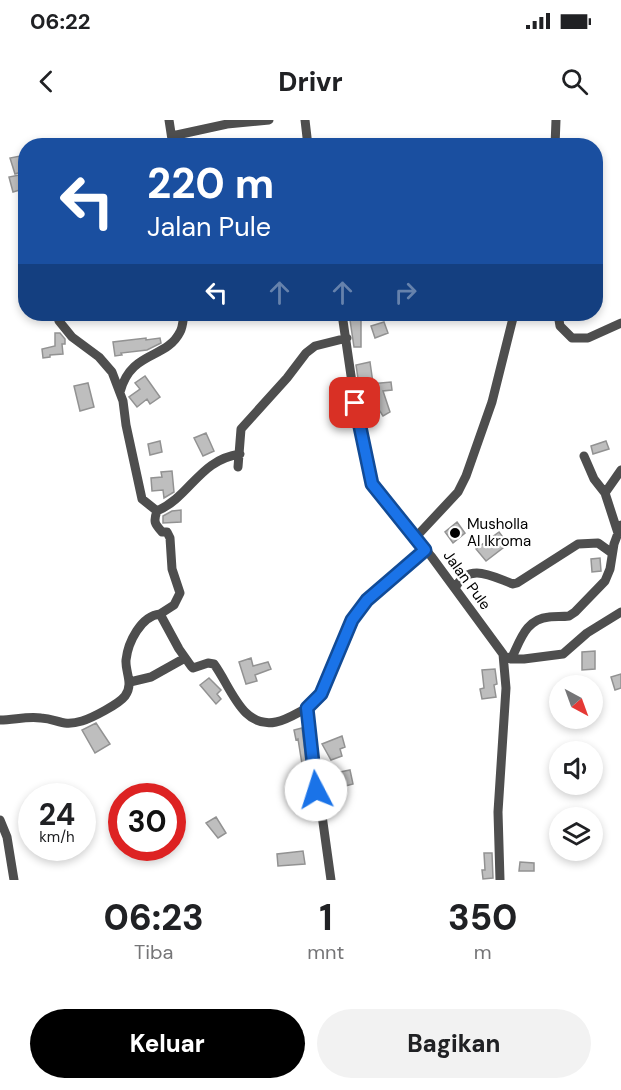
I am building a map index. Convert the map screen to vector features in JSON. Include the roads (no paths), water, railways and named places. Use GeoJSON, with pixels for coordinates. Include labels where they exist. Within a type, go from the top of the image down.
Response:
{"type":"FeatureCollection","features":[{"type":"Feature","properties":{"kind":"street"},"geometry":{"type":"LineString","coordinates":[[170,120],[172,138]]}},
{"type":"Feature","properties":{"kind":"street"},"geometry":{"type":"LineString","coordinates":[[182,138],[227,124],[269,120]]}},
{"type":"Feature","properties":{"kind":"street"},"geometry":{"type":"LineString","coordinates":[[305,120],[307,138]]}},
{"type":"Feature","properties":{"kind":"street"},"geometry":{"type":"LineString","coordinates":[[555,138],[556,120]]}},
{"type":"Feature","properties":{"kind":"street"},"geometry":{"type":"LineString","coordinates":[[59,321],[112,372],[124,407],[142,499],[156,511]]}},
{"type":"Feature","properties":{"kind":"street"},"geometry":{"type":"LineString","coordinates":[[120,392],[126,374],[136,364],[175,339],[181,331],[183,321]]}},
{"type":"Feature","properties":{"kind":"street","name":"Jalan Pule"},"geometry":{"type":"LineString","coordinates":[[343,321],[355,403],[372,484],[507,657]]}},
{"type":"Feature","properties":{"kind":"street"},"geometry":{"type":"LineString","coordinates":[[415,538],[458,492],[466,476],[492,402],[512,321]]}},
{"type":"Feature","properties":{"kind":"street"},"geometry":{"type":"LineString","coordinates":[[559,321],[560,326],[572,338],[588,338],[621,323]]}},
{"type":"Feature","properties":{"kind":"street"},"geometry":{"type":"LineString","coordinates":[[238,467],[241,429],[306,353],[315,346],[347,338]]}},
{"type":"Feature","properties":{"kind":"street"},"geometry":{"type":"LineString","coordinates":[[0,720],[21,717],[42,718],[60,724],[80,722],[110,707],[125,696],[130,682],[126,660],[132,641],[144,622],[174,605],[180,593],[172,570],[170,538],[166,532],[162,532],[156,526],[154,521],[156,511],[176,500],[219,458],[240,454]]}},
{"type":"Feature","properties":{"kind":"street"},"geometry":{"type":"LineString","coordinates":[[500,880],[498,812],[507,657],[530,624],[549,617],[569,616],[601,585],[610,569],[619,529],[605,493],[594,478],[584,456]]}},
{"type":"Feature","properties":{"kind":"street"},"geometry":{"type":"LineString","coordinates":[[605,493],[621,470]]}},
{"type":"Feature","properties":{"kind":"street"},"geometry":{"type":"LineString","coordinates":[[455,588],[459,580],[473,572],[513,584],[517,583],[582,543],[598,543],[612,553]]}},
{"type":"Feature","properties":{"kind":"street"},"geometry":{"type":"LineString","coordinates":[[160,614],[193,668],[208,663],[214,664],[228,684],[238,706],[248,715],[266,723],[279,722],[307,708],[321,694],[352,620],[367,600],[425,550]]}},
{"type":"Feature","properties":{"kind":"street"},"geometry":{"type":"LineString","coordinates":[[507,657],[551,657],[563,654],[587,633],[621,612]]}},
{"type":"Feature","properties":{"kind":"street"},"geometry":{"type":"LineString","coordinates":[[130,682],[151,677],[185,658]]}},
{"type":"Feature","properties":{"kind":"street"},"geometry":{"type":"LineString","coordinates":[[307,708],[316,790],[332,880]]}},
{"type":"Feature","properties":{"kind":"street"},"geometry":{"type":"LineString","coordinates":[[0,820],[7,837],[14,880]]}},
{"type":"Feature","properties":{"kind":"place","name":"Musholla Al Ikroma"},"geometry":{"type":"Point","coordinates":[455,533]}}]}
